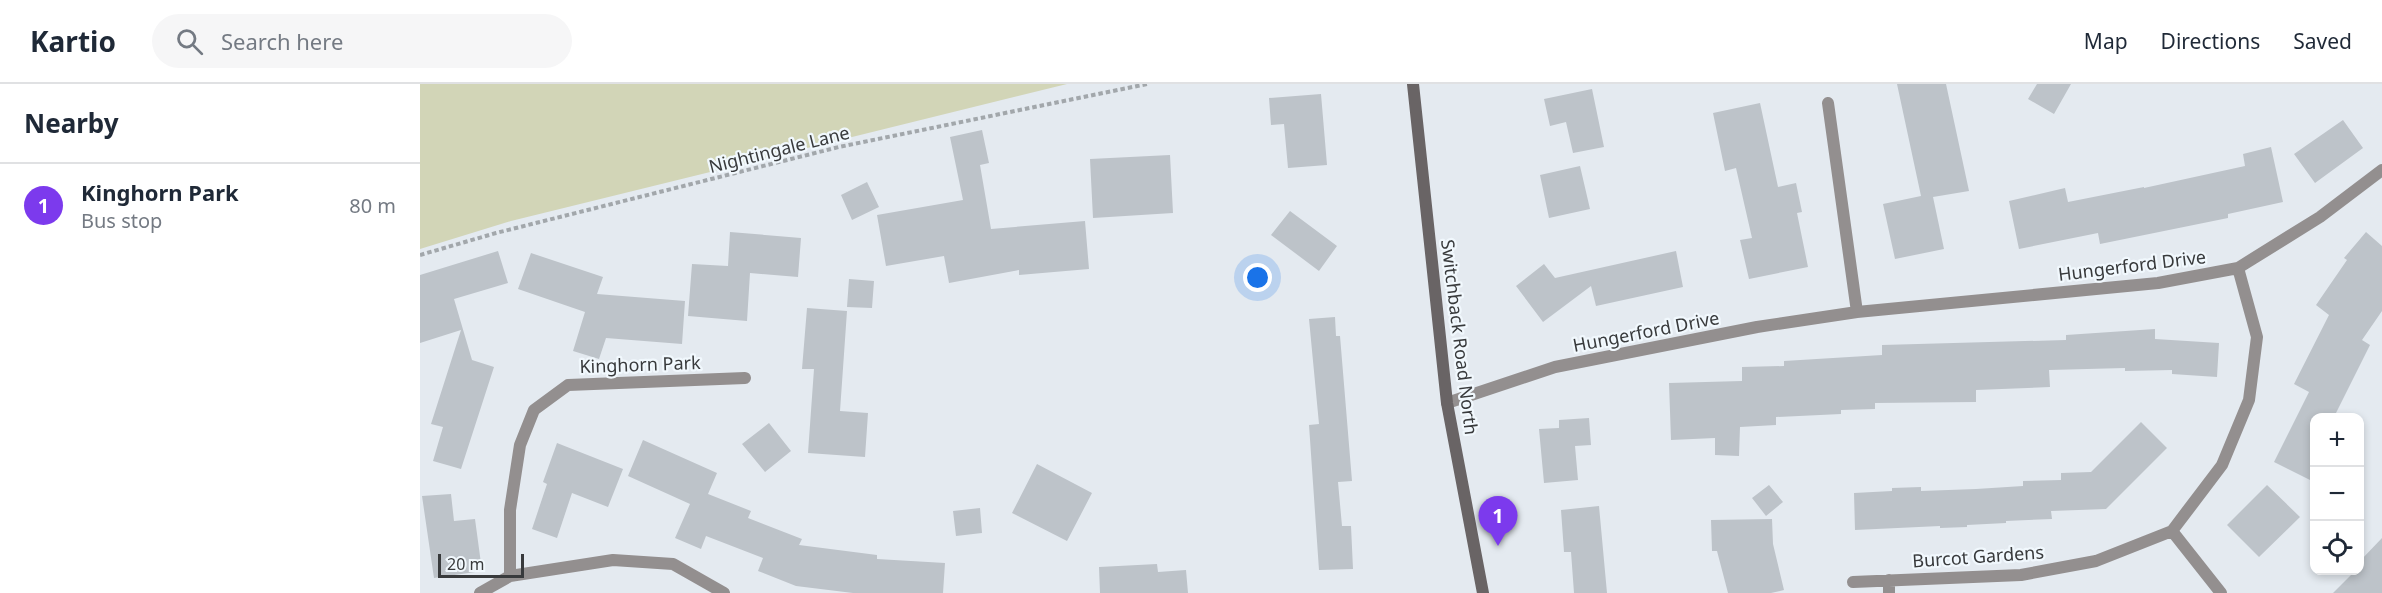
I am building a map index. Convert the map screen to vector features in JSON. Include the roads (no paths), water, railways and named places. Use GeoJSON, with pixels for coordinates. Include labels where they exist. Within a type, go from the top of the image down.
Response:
{"type":"FeatureCollection","features":[{"type":"Feature","properties":{"kind":"main road","name":"Switchback Road North"},"geometry":{"type":"LineString","coordinates":[[1413,84],[1447,403],[1483,593]]}},
{"type":"Feature","properties":{"kind":"street"},"geometry":{"type":"LineString","coordinates":[[1827,103],[1857,312]]}},
{"type":"Feature","properties":{"kind":"street","name":"Hungerford Drive"},"geometry":{"type":"LineString","coordinates":[[1447,403],[1555,367],[1757,327],[1857,312],[2158,283],[2238,268],[2320,217],[2382,170]]}},
{"type":"Feature","properties":{"kind":"street"},"geometry":{"type":"LineString","coordinates":[[2221,593],[2172,531],[2222,465],[2249,400],[2257,337],[2238,268]]}},
{"type":"Feature","properties":{"kind":"street","name":"Kinghorn Park"},"geometry":{"type":"LineString","coordinates":[[510,576],[510,510],[520,446],[534,410],[568,385],[746,378]]}},
{"type":"Feature","properties":{"kind":"street","name":"Burcot Gardens"},"geometry":{"type":"LineString","coordinates":[[1853,582],[2021,575],[2096,561],[2172,531]]}},
{"type":"Feature","properties":{"kind":"street"},"geometry":{"type":"LineString","coordinates":[[480,593],[510,576],[613,560],[673,564],[724,593]]}},
{"type":"Feature","properties":{"kind":"street","name":"Burcot Gardens"},"geometry":{"type":"LineString","coordinates":[[1889,580],[1889,593]]}},
{"type":"Feature","properties":{"kind":"place","name":"Kinghorn Park"},"geometry":{"type":"Point","coordinates":[1498,546]}}]}
